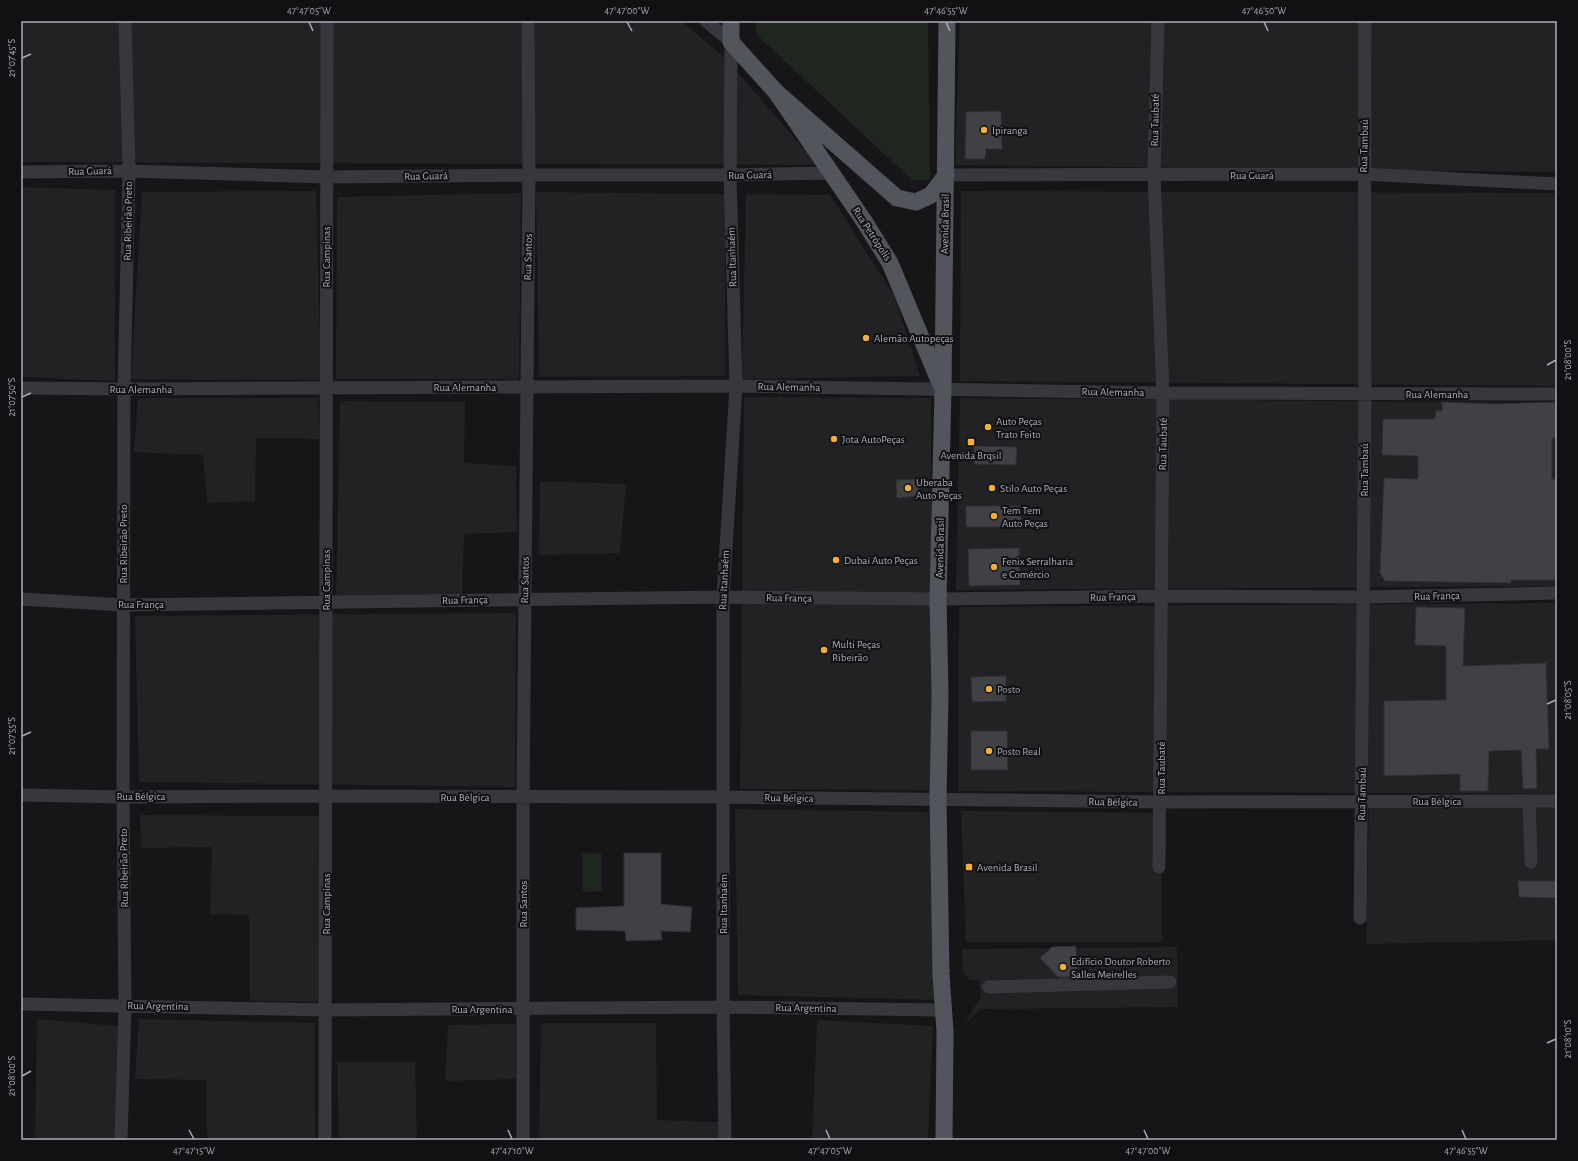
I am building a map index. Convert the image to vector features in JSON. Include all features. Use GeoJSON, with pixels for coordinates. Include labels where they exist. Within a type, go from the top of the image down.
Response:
{"type":"FeatureCollection","features":[{"type":"Feature","properties":{"kind":"main road","name":"Rua Itanhaém"},"geometry":{"type":"LineString","coordinates":[[731,21],[731,42]]}},
{"type":"Feature","properties":{"kind":"main road","name":"Avenida Brasil"},"geometry":{"type":"LineString","coordinates":[[944,1140],[945,1032],[941,974],[938,800],[940,694],[938,599],[946,175],[946,23]]}},
{"type":"Feature","properties":{"kind":"main road","name":"Rua Petrópolis"},"geometry":{"type":"LineString","coordinates":[[731,42],[776,92],[897,198],[916,202],[931,196],[946,175]]}},
{"type":"Feature","properties":{"kind":"main road","name":"Rua Petrópolis"},"geometry":{"type":"LineString","coordinates":[[776,92],[832,173],[890,263],[943,390]]}},
{"type":"Feature","properties":{"kind":"street","name":"Rua Ribeirão Preto"},"geometry":{"type":"LineString","coordinates":[[121,1140],[125,1006],[123,797],[124,389],[129,171],[125,21]]}},
{"type":"Feature","properties":{"kind":"street","name":"Rua Campinas"},"geometry":{"type":"LineString","coordinates":[[325,1140],[327,21]]}},
{"type":"Feature","properties":{"kind":"street","name":"Rua Santos"},"geometry":{"type":"LineString","coordinates":[[523,1140],[523,797],[529,174],[528,21]]}},
{"type":"Feature","properties":{"kind":"street","name":"Rua Petrópolis"},"geometry":{"type":"LineString","coordinates":[[706,21],[731,42]]}},
{"type":"Feature","properties":{"kind":"street","name":"Rua Taubaté"},"geometry":{"type":"LineString","coordinates":[[1158,21],[1154,175],[1163,393],[1161,802],[1159,867]]}},
{"type":"Feature","properties":{"kind":"street","name":"Rua Tambaú"},"geometry":{"type":"LineString","coordinates":[[1360,918],[1364,597],[1365,393],[1363,174],[1365,21]]}},
{"type":"Feature","properties":{"kind":"street","name":"Rua Itanhaém"},"geometry":{"type":"LineString","coordinates":[[725,1140],[723,1007],[723,597],[736,386],[730,175],[731,42]]}},
{"type":"Feature","properties":{"kind":"street","name":"Rua Guará"},"geometry":{"type":"LineString","coordinates":[[21,172],[129,171],[326,177],[529,174],[730,175],[832,173]]}},
{"type":"Feature","properties":{"kind":"street","name":"Rua Guará"},"geometry":{"type":"LineString","coordinates":[[946,175],[1363,174],[1557,184]]}},
{"type":"Feature","properties":{"kind":"street","name":"Rua Alemanha"},"geometry":{"type":"LineString","coordinates":[[21,388],[124,389],[736,386],[1163,393],[1557,394]]}},
{"type":"Feature","properties":{"kind":"street","name":"Rua França"},"geometry":{"type":"LineString","coordinates":[[21,599],[123,605],[723,597],[938,599],[1161,596],[1364,597],[1557,593]]}},
{"type":"Feature","properties":{"kind":"street","name":"Rua Bélgica"},"geometry":{"type":"LineString","coordinates":[[21,795],[123,797],[723,797],[1161,802],[1557,800]]}},
{"type":"Feature","properties":{"kind":"street"},"geometry":{"type":"LineString","coordinates":[[1529,801],[1531,862]]}},
{"type":"Feature","properties":{"kind":"street"},"geometry":{"type":"LineString","coordinates":[[989,987],[1170,982]]}},
{"type":"Feature","properties":{"kind":"street","name":"Rua Argentina"},"geometry":{"type":"LineString","coordinates":[[21,1004],[325,1010],[723,1007],[943,1010]]}},
{"type":"Feature","properties":{"kind":"shaded area"},"geometry":{"type":"Polygon","coordinates":[[[21,21],[681,21],[725,58],[818,165],[21,162],[21,21]]]}},
{"type":"Feature","properties":{"kind":"shaded area"},"geometry":{"type":"Polygon","coordinates":[[[755,21],[928,21],[930,180],[912,180],[757,35],[755,21]]]}},
{"type":"Feature","properties":{"kind":"shaded area"},"geometry":{"type":"Polygon","coordinates":[[[960,21],[1557,21],[1557,172],[955,165],[960,21]]]}},
{"type":"Feature","properties":{"kind":"shaded area"},"geometry":{"type":"Polygon","coordinates":[[[21,187],[115,190],[115,381],[21,377],[21,187]]]}},
{"type":"Feature","properties":{"kind":"shaded area"},"geometry":{"type":"Polygon","coordinates":[[[316,191],[321,380],[131,379],[142,192],[316,191]]]}},
{"type":"Feature","properties":{"kind":"shaded area"},"geometry":{"type":"Polygon","coordinates":[[[961,191],[1557,193],[1557,386],[960,381],[961,191]]]}},
{"type":"Feature","properties":{"kind":"shaded area"},"geometry":{"type":"Polygon","coordinates":[[[536,192],[725,194],[725,376],[539,377],[536,192]]]}},
{"type":"Feature","properties":{"kind":"shaded area"},"geometry":{"type":"Polygon","coordinates":[[[521,193],[519,379],[336,379],[337,197],[521,193]]]}},
{"type":"Feature","properties":{"kind":"shaded area"},"geometry":{"type":"Polygon","coordinates":[[[746,194],[830,195],[894,295],[920,376],[742,379],[746,194]]]}},
{"type":"Feature","properties":{"kind":"shaded area"},"geometry":{"type":"Polygon","coordinates":[[[744,397],[931,398],[931,790],[740,789],[744,397]]]}},
{"type":"Feature","properties":{"kind":"shaded area"},"geometry":{"type":"Polygon","coordinates":[[[138,398],[318,398],[320,439],[256,438],[255,501],[207,503],[203,455],[134,452],[138,398]]]}},
{"type":"Feature","properties":{"kind":"shaded area"},"geometry":{"type":"Polygon","coordinates":[[[960,398],[1557,403],[1557,586],[956,590],[960,398]]]}},
{"type":"Feature","properties":{"kind":"shaded area"},"geometry":{"type":"Polygon","coordinates":[[[340,401],[465,402],[464,463],[516,466],[517,532],[464,534],[462,600],[336,601],[340,401]]]}},
{"type":"Feature","properties":{"kind":"shaded area"},"geometry":{"type":"Polygon","coordinates":[[[540,481],[626,484],[620,553],[539,555],[540,481]]]}},
{"type":"Feature","properties":{"kind":"shaded area"},"geometry":{"type":"Polygon","coordinates":[[[1557,603],[1557,794],[958,791],[959,607],[1557,603]]]}},
{"type":"Feature","properties":{"kind":"shaded area"},"geometry":{"type":"Polygon","coordinates":[[[516,613],[515,787],[139,782],[135,616],[516,613]]]}},
{"type":"Feature","properties":{"kind":"shaded area"},"geometry":{"type":"Polygon","coordinates":[[[1369,807],[1557,807],[1557,940],[1366,944],[1369,807]]]}},
{"type":"Feature","properties":{"kind":"shaded area"},"geometry":{"type":"Polygon","coordinates":[[[735,809],[929,812],[936,1000],[738,995],[735,809]]]}},
{"type":"Feature","properties":{"kind":"shaded area"},"geometry":{"type":"Polygon","coordinates":[[[961,811],[1161,813],[1162,942],[966,942],[961,811]]]}},
{"type":"Feature","properties":{"kind":"shaded area"},"geometry":{"type":"Polygon","coordinates":[[[140,815],[321,816],[322,1002],[250,1001],[249,915],[210,914],[212,847],[141,848],[140,815]]]}},
{"type":"Feature","properties":{"kind":"shaded area"},"geometry":{"type":"Polygon","coordinates":[[[601,853],[602,891],[583,892],[582,854],[601,853]]]}},
{"type":"Feature","properties":{"kind":"shaded area"},"geometry":{"type":"Polygon","coordinates":[[[1177,947],[1178,1007],[981,1009],[964,1025],[981,996],[979,981],[969,979],[963,972],[962,949],[1177,947]]]}},
{"type":"Feature","properties":{"kind":"shaded area"},"geometry":{"type":"Polygon","coordinates":[[[37,1019],[118,1026],[117,1140],[35,1140],[37,1019]]]}},
{"type":"Feature","properties":{"kind":"shaded area"},"geometry":{"type":"Polygon","coordinates":[[[139,1019],[315,1023],[315,1140],[207,1140],[206,1080],[135,1079],[139,1019]]]}},
{"type":"Feature","properties":{"kind":"shaded area"},"geometry":{"type":"Polygon","coordinates":[[[817,1020],[933,1026],[928,1140],[812,1140],[817,1020]]]}},
{"type":"Feature","properties":{"kind":"shaded area"},"geometry":{"type":"Polygon","coordinates":[[[541,1023],[656,1023],[657,1120],[719,1122],[719,1140],[539,1140],[541,1023]]]}},
{"type":"Feature","properties":{"kind":"shaded area"},"geometry":{"type":"Polygon","coordinates":[[[516,1024],[516,1079],[445,1081],[448,1025],[516,1024]]]}},
{"type":"Feature","properties":{"kind":"shaded area"},"geometry":{"type":"Polygon","coordinates":[[[337,1062],[415,1062],[417,1140],[339,1140],[337,1062]]]}},
{"type":"Feature","properties":{"kind":"building","name":"Ipiranga"},"geometry":{"type":"Polygon","coordinates":[[[1001,111],[1002,149],[986,149],[985,159],[965,159],[966,112],[1001,111]]]}},
{"type":"Feature","properties":{"kind":"building"},"geometry":{"type":"Polygon","coordinates":[[[1442,402],[1494,404],[1557,402],[1557,438],[1552,438],[1552,479],[1557,480],[1557,580],[1511,580],[1511,583],[1385,581],[1380,573],[1384,478],[1418,479],[1418,456],[1382,455],[1383,419],[1435,419],[1436,411],[1442,411],[1442,402]]]}},
{"type":"Feature","properties":{"kind":"building"},"geometry":{"type":"Polygon","coordinates":[[[974,446],[1017,447],[1016,465],[974,464],[974,446]]]}},
{"type":"Feature","properties":{"kind":"building","name":"Uberaba Auto Peças"},"geometry":{"type":"Polygon","coordinates":[[[918,479],[919,496],[897,498],[896,480],[918,479]]]}},
{"type":"Feature","properties":{"kind":"building","name":"Tem Tem Auto Peças"},"geometry":{"type":"Polygon","coordinates":[[[966,506],[1021,506],[1021,527],[966,527],[966,506]]]}},
{"type":"Feature","properties":{"kind":"building","name":"Fenix Serralharia e Comércio"},"geometry":{"type":"Polygon","coordinates":[[[1019,548],[1020,585],[969,586],[968,549],[1019,548]]]}},
{"type":"Feature","properties":{"kind":"building"},"geometry":{"type":"Polygon","coordinates":[[[1416,607],[1465,608],[1463,666],[1546,663],[1549,749],[1536,749],[1537,788],[1523,789],[1521,750],[1489,751],[1488,791],[1460,791],[1460,774],[1384,776],[1384,701],[1446,700],[1446,646],[1415,645],[1416,607]]]}},
{"type":"Feature","properties":{"kind":"building","name":"Posto"},"geometry":{"type":"Polygon","coordinates":[[[1006,676],[1006,701],[972,702],[971,677],[1006,676]]]}},
{"type":"Feature","properties":{"kind":"building","name":"Posto Real"},"geometry":{"type":"Polygon","coordinates":[[[971,731],[1007,731],[1008,770],[971,770],[971,731]]]}},
{"type":"Feature","properties":{"kind":"building"},"geometry":{"type":"Polygon","coordinates":[[[624,853],[661,853],[661,904],[692,907],[690,932],[661,931],[662,940],[626,941],[625,931],[576,930],[576,908],[624,906],[624,853]]]}},
{"type":"Feature","properties":{"kind":"building"},"geometry":{"type":"Polygon","coordinates":[[[1518,881],[1557,881],[1557,898],[1519,897],[1518,881]]]}},
{"type":"Feature","properties":{"kind":"building","name":"Edifício Doutor Roberto Salles Meirelles"},"geometry":{"type":"Polygon","coordinates":[[[1076,946],[1077,976],[1073,975],[1071,977],[1058,977],[1040,958],[1052,947],[1076,946]]]}},
{"type":"Feature","properties":{"kind":"place","name":"Ipiranga"},"geometry":{"type":"Point","coordinates":[984,130]}},
{"type":"Feature","properties":{"kind":"place","name":"Alemão Autopeças"},"geometry":{"type":"Point","coordinates":[866,338]}},
{"type":"Feature","properties":{"kind":"place","name":"Auto Peças Trato Feito"},"geometry":{"type":"Point","coordinates":[988,427]}},
{"type":"Feature","properties":{"kind":"place","name":"Jota AutoPeças"},"geometry":{"type":"Point","coordinates":[834,439]}},
{"type":"Feature","properties":{"kind":"place","name":"Avenida Brqsil"},"geometry":{"type":"Point","coordinates":[971,442]}},
{"type":"Feature","properties":{"kind":"place","name":"Uberaba Auto Peças"},"geometry":{"type":"Point","coordinates":[908,488]}},
{"type":"Feature","properties":{"kind":"place","name":"Stilo Auto Peças"},"geometry":{"type":"Point","coordinates":[992,488]}},
{"type":"Feature","properties":{"kind":"place","name":"Tem Tem Auto Peças"},"geometry":{"type":"Point","coordinates":[994,516]}},
{"type":"Feature","properties":{"kind":"place","name":"Dubai Auto Peças"},"geometry":{"type":"Point","coordinates":[836,560]}},
{"type":"Feature","properties":{"kind":"place","name":"Fenix Serralharia e Comércio"},"geometry":{"type":"Point","coordinates":[994,567]}},
{"type":"Feature","properties":{"kind":"place","name":"Multi Peças Ribeirão"},"geometry":{"type":"Point","coordinates":[824,650]}},
{"type":"Feature","properties":{"kind":"place","name":"Posto"},"geometry":{"type":"Point","coordinates":[989,689]}},
{"type":"Feature","properties":{"kind":"place","name":"Posto Real"},"geometry":{"type":"Point","coordinates":[989,751]}},
{"type":"Feature","properties":{"kind":"place","name":"Avenida Brasil"},"geometry":{"type":"Point","coordinates":[969,867]}},
{"type":"Feature","properties":{"kind":"place","name":"Edifício Doutor Roberto Salles Meirelles"},"geometry":{"type":"Point","coordinates":[1063,967]}}]}
